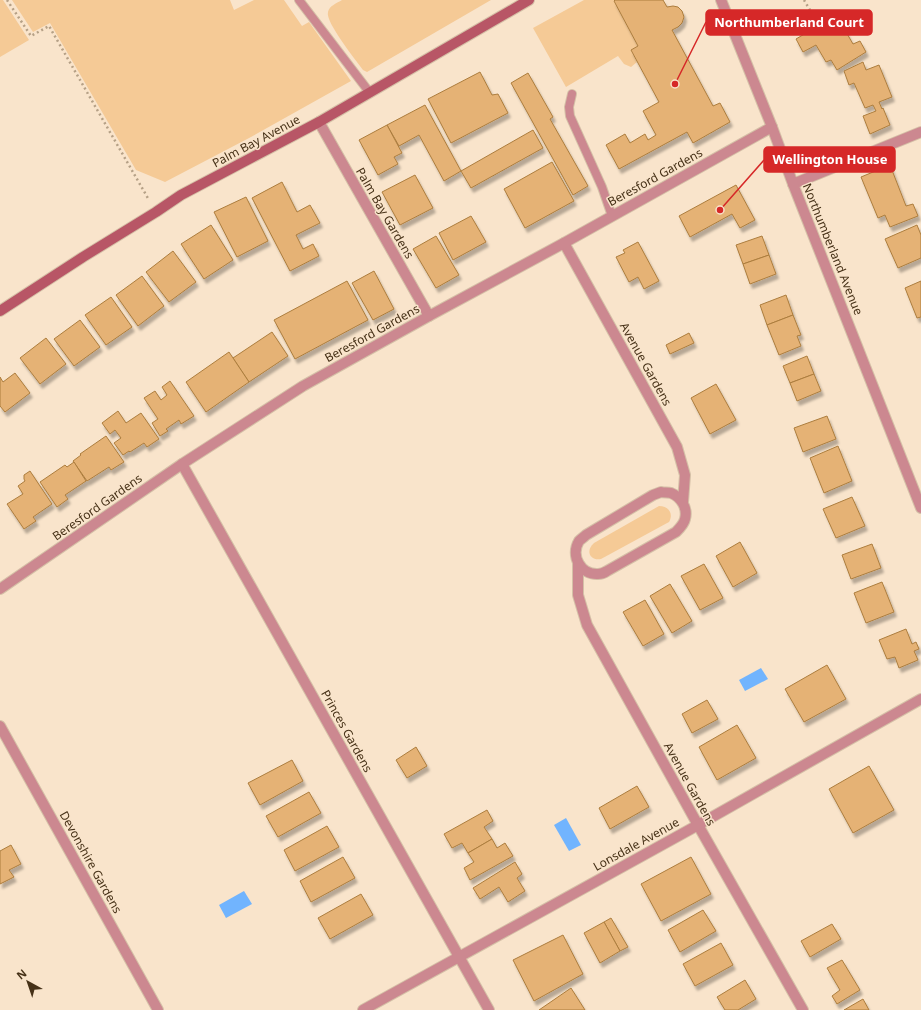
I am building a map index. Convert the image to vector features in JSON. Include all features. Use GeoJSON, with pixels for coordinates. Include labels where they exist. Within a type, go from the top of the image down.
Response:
{"type":"FeatureCollection","features":[{"type":"Feature","properties":{"kind":"main road","name":"Palm Bay Avenue"},"geometry":{"type":"LineString","coordinates":[[0,311],[181,195],[319,122],[529,0]]}},
{"type":"Feature","properties":{"kind":"street","name":"Northumberland Avenue"},"geometry":{"type":"LineString","coordinates":[[721,0],[772,126],[793,184],[921,508]]}},
{"type":"Feature","properties":{"kind":"street","name":"Palm Bay Gardens"},"geometry":{"type":"LineString","coordinates":[[319,122],[429,316]]}},
{"type":"Feature","properties":{"kind":"street","name":"Beresford Gardens"},"geometry":{"type":"LineString","coordinates":[[0,589],[182,464],[303,386],[564,243],[772,126]]}},
{"type":"Feature","properties":{"kind":"street"},"geometry":{"type":"LineString","coordinates":[[793,184],[921,132]]}},
{"type":"Feature","properties":{"kind":"street","name":"Avenue Gardens"},"geometry":{"type":"LineString","coordinates":[[564,243],[677,447],[685,475],[682,502]]}},
{"type":"Feature","properties":{"kind":"street","name":"Princes Gardens"},"geometry":{"type":"LineString","coordinates":[[182,464],[489,1010]]}},
{"type":"Feature","properties":{"kind":"street","name":"Avenue Gardens"},"geometry":{"type":"LineString","coordinates":[[578,564],[584,570],[591,573],[599,574],[607,572],[676,532],[682,526],[685,519],[686,510],[682,502],[677,496],[661,492],[653,495],[580,540],[576,548],[578,564],[578,595],[587,624],[802,1010]]}},
{"type":"Feature","properties":{"kind":"street","name":"Lonsdale Avenue"},"geometry":{"type":"LineString","coordinates":[[363,1010],[698,825],[921,699]]}},
{"type":"Feature","properties":{"kind":"street","name":"Devonshire Gardens"},"geometry":{"type":"LineString","coordinates":[[0,726],[158,1010]]}},
{"type":"Feature","properties":{"kind":"lane"},"geometry":{"type":"LineString","coordinates":[[299,0],[370,93]]}},
{"type":"Feature","properties":{"kind":"lane"},"geometry":{"type":"LineString","coordinates":[[572,94],[569,107],[570,116],[602,187],[612,216]]}},
{"type":"Feature","properties":{"kind":"path"},"geometry":{"type":"LineString","coordinates":[[7,0],[32,36],[49,26],[156,212]]}},
{"type":"Feature","properties":{"kind":"path"},"geometry":{"type":"LineString","coordinates":[[804,0],[810,10]]}},
{"type":"Feature","properties":{"kind":"shaded area"},"geometry":{"type":"Polygon","coordinates":[[[0,0],[3,0],[29,40],[0,57],[0,0]]]}},
{"type":"Feature","properties":{"kind":"shaded area"},"geometry":{"type":"Polygon","coordinates":[[[12,0],[230,0],[234,10],[254,0],[284,0],[302,26],[309,22],[351,81],[251,137],[165,182],[136,170],[50,23],[33,32],[12,0]]]}},
{"type":"Feature","properties":{"kind":"shaded area"},"geometry":{"type":"Polygon","coordinates":[[[342,0],[491,0],[367,72],[363,70],[342,41],[328,17],[330,8],[342,0]]]}},
{"type":"Feature","properties":{"kind":"shaded area"},"geometry":{"type":"Polygon","coordinates":[[[584,0],[615,0],[614,1],[638,46],[631,50],[637,62],[631,67],[624,64],[618,56],[566,87],[533,28],[584,0]]]}},
{"type":"Feature","properties":{"kind":"shaded area"},"geometry":{"type":"Polygon","coordinates":[[[659,506],[665,507],[669,511],[671,516],[669,522],[601,559],[594,558],[590,555],[589,552],[591,546],[594,543],[659,506]]]}},
{"type":"Feature","properties":{"kind":"water"},"geometry":{"type":"Polygon","coordinates":[[[761,668],[768,679],[745,691],[739,680],[761,668]]]}},
{"type":"Feature","properties":{"kind":"water"},"geometry":{"type":"Polygon","coordinates":[[[566,818],[581,845],[569,851],[554,825],[566,818]]]}},
{"type":"Feature","properties":{"kind":"water"},"geometry":{"type":"Polygon","coordinates":[[[244,891],[252,904],[226,918],[219,905],[244,891]]]}},
{"type":"Feature","properties":{"kind":"building"},"geometry":{"type":"Polygon","coordinates":[[[663,0],[667,7],[678,7],[682,11],[684,17],[682,23],[672,30],[713,106],[720,103],[730,122],[693,143],[687,132],[619,169],[606,145],[625,134],[630,143],[645,134],[648,140],[656,135],[643,111],[659,102],[631,50],[638,46],[614,1],[663,0]]]}},
{"type":"Feature","properties":{"kind":"building"},"geometry":{"type":"Polygon","coordinates":[[[833,17],[835,20],[838,18],[853,44],[860,41],[866,52],[837,70],[831,60],[826,62],[816,45],[803,52],[796,39],[833,17]]]}},
{"type":"Feature","properties":{"kind":"building"},"geometry":{"type":"Polygon","coordinates":[[[863,62],[866,70],[879,65],[892,97],[879,102],[890,125],[870,134],[863,116],[876,111],[873,105],[865,108],[854,83],[849,85],[844,71],[863,62]]]}},
{"type":"Feature","properties":{"kind":"building"},"geometry":{"type":"Polygon","coordinates":[[[480,72],[492,95],[498,94],[508,113],[451,143],[428,99],[480,72]]]}},
{"type":"Feature","properties":{"kind":"building"},"geometry":{"type":"Polygon","coordinates":[[[528,73],[553,117],[550,119],[588,186],[573,195],[511,83],[528,73]]]}},
{"type":"Feature","properties":{"kind":"building"},"geometry":{"type":"Polygon","coordinates":[[[425,105],[461,171],[444,181],[419,135],[399,146],[387,125],[425,105]]]}},
{"type":"Feature","properties":{"kind":"building"},"geometry":{"type":"Polygon","coordinates":[[[387,125],[402,153],[394,157],[398,164],[378,175],[359,140],[387,125]]]}},
{"type":"Feature","properties":{"kind":"building"},"geometry":{"type":"Polygon","coordinates":[[[533,130],[543,148],[471,188],[461,171],[533,130]]]}},
{"type":"Feature","properties":{"kind":"building"},"geometry":{"type":"Polygon","coordinates":[[[552,162],[574,201],[525,228],[504,189],[552,162]]]}},
{"type":"Feature","properties":{"kind":"building"},"geometry":{"type":"Polygon","coordinates":[[[890,165],[906,206],[913,204],[918,216],[890,227],[885,215],[878,218],[861,177],[890,165]]]}},
{"type":"Feature","properties":{"kind":"building"},"geometry":{"type":"Polygon","coordinates":[[[415,175],[433,208],[400,225],[382,192],[415,175]]]}},
{"type":"Feature","properties":{"kind":"building"},"geometry":{"type":"Polygon","coordinates":[[[282,182],[297,212],[310,205],[320,223],[296,235],[303,249],[313,244],[319,256],[290,271],[252,198],[282,182]]]}},
{"type":"Feature","properties":{"kind":"building"},"geometry":{"type":"Polygon","coordinates":[[[736,185],[755,220],[740,228],[732,214],[690,237],[679,216],[736,185]]]}},
{"type":"Feature","properties":{"kind":"building"},"geometry":{"type":"Polygon","coordinates":[[[246,197],[268,241],[237,257],[214,212],[246,197]]]}},
{"type":"Feature","properties":{"kind":"building"},"geometry":{"type":"Polygon","coordinates":[[[471,216],[486,242],[453,260],[439,233],[471,216]]]}},
{"type":"Feature","properties":{"kind":"building"},"geometry":{"type":"Polygon","coordinates":[[[211,225],[233,260],[204,279],[181,244],[211,225]]]}},
{"type":"Feature","properties":{"kind":"building"},"geometry":{"type":"Polygon","coordinates":[[[917,225],[921,235],[921,258],[898,268],[885,239],[917,225]]]}},
{"type":"Feature","properties":{"kind":"building"},"geometry":{"type":"Polygon","coordinates":[[[436,236],[459,275],[436,288],[413,249],[436,236]]]}},
{"type":"Feature","properties":{"kind":"building"},"geometry":{"type":"Polygon","coordinates":[[[762,236],[769,255],[743,264],[736,245],[762,236]]]}},
{"type":"Feature","properties":{"kind":"building"},"geometry":{"type":"Polygon","coordinates":[[[638,242],[659,281],[644,289],[638,277],[629,282],[616,257],[625,253],[623,250],[638,242]]]}},
{"type":"Feature","properties":{"kind":"building"},"geometry":{"type":"Polygon","coordinates":[[[173,251],[196,282],[169,302],[146,272],[173,251]]]}},
{"type":"Feature","properties":{"kind":"building"},"geometry":{"type":"Polygon","coordinates":[[[769,255],[776,274],[750,284],[743,264],[769,255]]]}},
{"type":"Feature","properties":{"kind":"building"},"geometry":{"type":"Polygon","coordinates":[[[374,271],[394,309],[373,320],[352,283],[374,271]]]}},
{"type":"Feature","properties":{"kind":"building"},"geometry":{"type":"Polygon","coordinates":[[[142,276],[164,306],[138,326],[116,295],[142,276]]]}},
{"type":"Feature","properties":{"kind":"building"},"geometry":{"type":"Polygon","coordinates":[[[347,281],[368,320],[295,359],[274,320],[347,281]]]}},
{"type":"Feature","properties":{"kind":"building"},"geometry":{"type":"Polygon","coordinates":[[[921,281],[921,317],[917,318],[905,288],[921,281]]]}},
{"type":"Feature","properties":{"kind":"building"},"geometry":{"type":"Polygon","coordinates":[[[786,295],[793,315],[767,325],[760,305],[786,295]]]}},
{"type":"Feature","properties":{"kind":"building"},"geometry":{"type":"Polygon","coordinates":[[[111,297],[132,327],[106,345],[85,315],[111,297]]]}},
{"type":"Feature","properties":{"kind":"building"},"geometry":{"type":"Polygon","coordinates":[[[793,315],[801,335],[797,336],[801,346],[779,355],[767,325],[793,315]]]}},
{"type":"Feature","properties":{"kind":"building"},"geometry":{"type":"Polygon","coordinates":[[[80,320],[100,347],[74,366],[54,339],[80,320]]]}},
{"type":"Feature","properties":{"kind":"building"},"geometry":{"type":"Polygon","coordinates":[[[272,332],[288,356],[249,382],[233,358],[272,332]]]}},
{"type":"Feature","properties":{"kind":"building"},"geometry":{"type":"Polygon","coordinates":[[[689,333],[694,343],[670,354],[666,345],[689,333]]]}},
{"type":"Feature","properties":{"kind":"building"},"geometry":{"type":"Polygon","coordinates":[[[46,338],[66,364],[40,384],[20,358],[46,338]]]}},
{"type":"Feature","properties":{"kind":"building"},"geometry":{"type":"Polygon","coordinates":[[[229,352],[249,382],[206,412],[186,382],[229,352]]]}},
{"type":"Feature","properties":{"kind":"building"},"geometry":{"type":"Polygon","coordinates":[[[807,356],[814,374],[790,383],[783,366],[807,356]]]}},
{"type":"Feature","properties":{"kind":"building"},"geometry":{"type":"Polygon","coordinates":[[[15,373],[30,393],[5,412],[0,406],[0,377],[3,382],[15,373]]]}},
{"type":"Feature","properties":{"kind":"building"},"geometry":{"type":"Polygon","coordinates":[[[814,374],[821,391],[797,401],[790,383],[814,374]]]}},
{"type":"Feature","properties":{"kind":"building"},"geometry":{"type":"Polygon","coordinates":[[[170,381],[194,416],[181,424],[179,420],[166,429],[168,431],[160,436],[152,423],[158,419],[144,398],[155,391],[161,400],[167,395],[162,387],[170,381]]]}},
{"type":"Feature","properties":{"kind":"building"},"geometry":{"type":"Polygon","coordinates":[[[716,384],[736,420],[710,434],[691,398],[716,384]]]}},
{"type":"Feature","properties":{"kind":"building"},"geometry":{"type":"Polygon","coordinates":[[[118,411],[126,423],[141,413],[159,439],[147,447],[144,443],[123,455],[114,443],[121,438],[115,430],[110,434],[102,423],[118,411]]]}},
{"type":"Feature","properties":{"kind":"building"},"geometry":{"type":"Polygon","coordinates":[[[827,416],[836,439],[803,452],[794,428],[827,416]]]}},
{"type":"Feature","properties":{"kind":"building"},"geometry":{"type":"Polygon","coordinates":[[[106,436],[124,462],[111,470],[109,467],[87,481],[73,461],[81,455],[80,454],[106,436]]]}},
{"type":"Feature","properties":{"kind":"building"},"geometry":{"type":"Polygon","coordinates":[[[838,446],[852,481],[824,493],[810,458],[838,446]]]}},
{"type":"Feature","properties":{"kind":"building"},"geometry":{"type":"Polygon","coordinates":[[[74,462],[86,481],[65,495],[68,499],[57,507],[40,482],[65,465],[67,467],[74,462]]]}},
{"type":"Feature","properties":{"kind":"building"},"geometry":{"type":"Polygon","coordinates":[[[30,471],[52,504],[33,517],[36,521],[24,529],[7,504],[23,494],[18,486],[25,481],[24,475],[30,471]]]}},
{"type":"Feature","properties":{"kind":"building"},"geometry":{"type":"Polygon","coordinates":[[[852,497],[865,526],[836,538],[823,509],[852,497]]]}},
{"type":"Feature","properties":{"kind":"building"},"geometry":{"type":"Polygon","coordinates":[[[740,542],[757,573],[733,587],[716,556],[740,542]]]}},
{"type":"Feature","properties":{"kind":"building"},"geometry":{"type":"Polygon","coordinates":[[[872,544],[881,568],[851,579],[842,555],[872,544]]]}},
{"type":"Feature","properties":{"kind":"building"},"geometry":{"type":"Polygon","coordinates":[[[704,564],[723,598],[700,610],[681,576],[704,564]]]}},
{"type":"Feature","properties":{"kind":"building"},"geometry":{"type":"Polygon","coordinates":[[[882,582],[894,612],[866,623],[854,593],[882,582]]]}},
{"type":"Feature","properties":{"kind":"building"},"geometry":{"type":"Polygon","coordinates":[[[670,584],[692,621],[672,633],[650,596],[670,584]]]}},
{"type":"Feature","properties":{"kind":"building"},"geometry":{"type":"Polygon","coordinates":[[[645,600],[664,634],[643,646],[623,612],[645,600]]]}},
{"type":"Feature","properties":{"kind":"building"},"geometry":{"type":"Polygon","coordinates":[[[906,629],[912,644],[916,642],[919,649],[914,651],[918,660],[899,668],[895,657],[887,659],[879,640],[906,629]]]}},
{"type":"Feature","properties":{"kind":"building"},"geometry":{"type":"Polygon","coordinates":[[[827,665],[846,699],[804,722],[785,689],[827,665]]]}},
{"type":"Feature","properties":{"kind":"building"},"geometry":{"type":"Polygon","coordinates":[[[707,700],[718,719],[692,733],[682,714],[707,700]]]}},
{"type":"Feature","properties":{"kind":"building"},"geometry":{"type":"Polygon","coordinates":[[[737,725],[756,758],[717,780],[699,747],[737,725]]]}},
{"type":"Feature","properties":{"kind":"building"},"geometry":{"type":"Polygon","coordinates":[[[416,747],[427,766],[407,778],[396,760],[416,747]]]}},
{"type":"Feature","properties":{"kind":"building"},"geometry":{"type":"Polygon","coordinates":[[[292,760],[303,781],[260,805],[248,783],[292,760]]]}},
{"type":"Feature","properties":{"kind":"building"},"geometry":{"type":"Polygon","coordinates":[[[869,766],[894,810],[853,833],[829,789],[869,766]]]}},
{"type":"Feature","properties":{"kind":"building"},"geometry":{"type":"Polygon","coordinates":[[[637,786],[649,807],[610,829],[599,808],[637,786]]]}},
{"type":"Feature","properties":{"kind":"building"},"geometry":{"type":"Polygon","coordinates":[[[309,792],[321,813],[278,837],[266,816],[309,792]]]}},
{"type":"Feature","properties":{"kind":"building"},"geometry":{"type":"Polygon","coordinates":[[[487,810],[493,821],[484,827],[492,839],[468,853],[462,843],[452,848],[444,834],[487,810]]]}},
{"type":"Feature","properties":{"kind":"building"},"geometry":{"type":"Polygon","coordinates":[[[327,826],[339,847],[295,871],[284,850],[327,826]]]}},
{"type":"Feature","properties":{"kind":"building"},"geometry":{"type":"Polygon","coordinates":[[[492,839],[497,848],[505,843],[513,856],[470,880],[464,868],[474,862],[468,853],[492,839]]]}},
{"type":"Feature","properties":{"kind":"building"},"geometry":{"type":"Polygon","coordinates":[[[11,845],[21,864],[9,870],[14,877],[0,884],[0,851],[11,845]]]}},
{"type":"Feature","properties":{"kind":"building"},"geometry":{"type":"Polygon","coordinates":[[[343,857],[355,878],[311,902],[300,881],[343,857]]]}},
{"type":"Feature","properties":{"kind":"building"},"geometry":{"type":"Polygon","coordinates":[[[691,857],[711,894],[661,921],[641,884],[691,857]]]}},
{"type":"Feature","properties":{"kind":"building"},"geometry":{"type":"Polygon","coordinates":[[[515,862],[522,874],[517,878],[525,891],[508,902],[499,887],[480,899],[473,888],[515,862]]]}},
{"type":"Feature","properties":{"kind":"building"},"geometry":{"type":"Polygon","coordinates":[[[361,894],[373,915],[330,939],[318,918],[361,894]]]}},
{"type":"Feature","properties":{"kind":"building"},"geometry":{"type":"Polygon","coordinates":[[[703,910],[716,931],[680,952],[668,930],[703,910]]]}},
{"type":"Feature","properties":{"kind":"building"},"geometry":{"type":"Polygon","coordinates":[[[611,918],[628,947],[620,951],[604,922],[611,918]]]}},
{"type":"Feature","properties":{"kind":"building"},"geometry":{"type":"Polygon","coordinates":[[[604,922],[620,951],[600,963],[584,933],[604,922]]]}},
{"type":"Feature","properties":{"kind":"building"},"geometry":{"type":"Polygon","coordinates":[[[832,924],[841,939],[810,957],[801,941],[832,924]]]}},
{"type":"Feature","properties":{"kind":"building"},"geometry":{"type":"Polygon","coordinates":[[[563,935],[583,974],[534,1001],[513,960],[563,935]]]}},
{"type":"Feature","properties":{"kind":"building"},"geometry":{"type":"Polygon","coordinates":[[[721,943],[733,965],[695,986],[683,964],[721,943]]]}},
{"type":"Feature","properties":{"kind":"building"},"geometry":{"type":"Polygon","coordinates":[[[842,960],[860,990],[837,1004],[832,996],[840,990],[827,968],[842,960]]]}},
{"type":"Feature","properties":{"kind":"building"},"geometry":{"type":"Polygon","coordinates":[[[745,980],[756,999],[738,1010],[725,1010],[717,997],[745,980]]]}},
{"type":"Feature","properties":{"kind":"building"},"geometry":{"type":"Polygon","coordinates":[[[571,988],[585,1010],[539,1010],[571,988]]]}},
{"type":"Feature","properties":{"kind":"building"},"geometry":{"type":"Polygon","coordinates":[[[863,999],[869,1010],[844,1010],[863,999]]]}},
{"type":"Feature","properties":{"kind":"place","name":"Northumberland Court"},"geometry":{"type":"Point","coordinates":[675,84]}},
{"type":"Feature","properties":{"kind":"place","name":"Wellington House"},"geometry":{"type":"Point","coordinates":[720,210]}}]}
